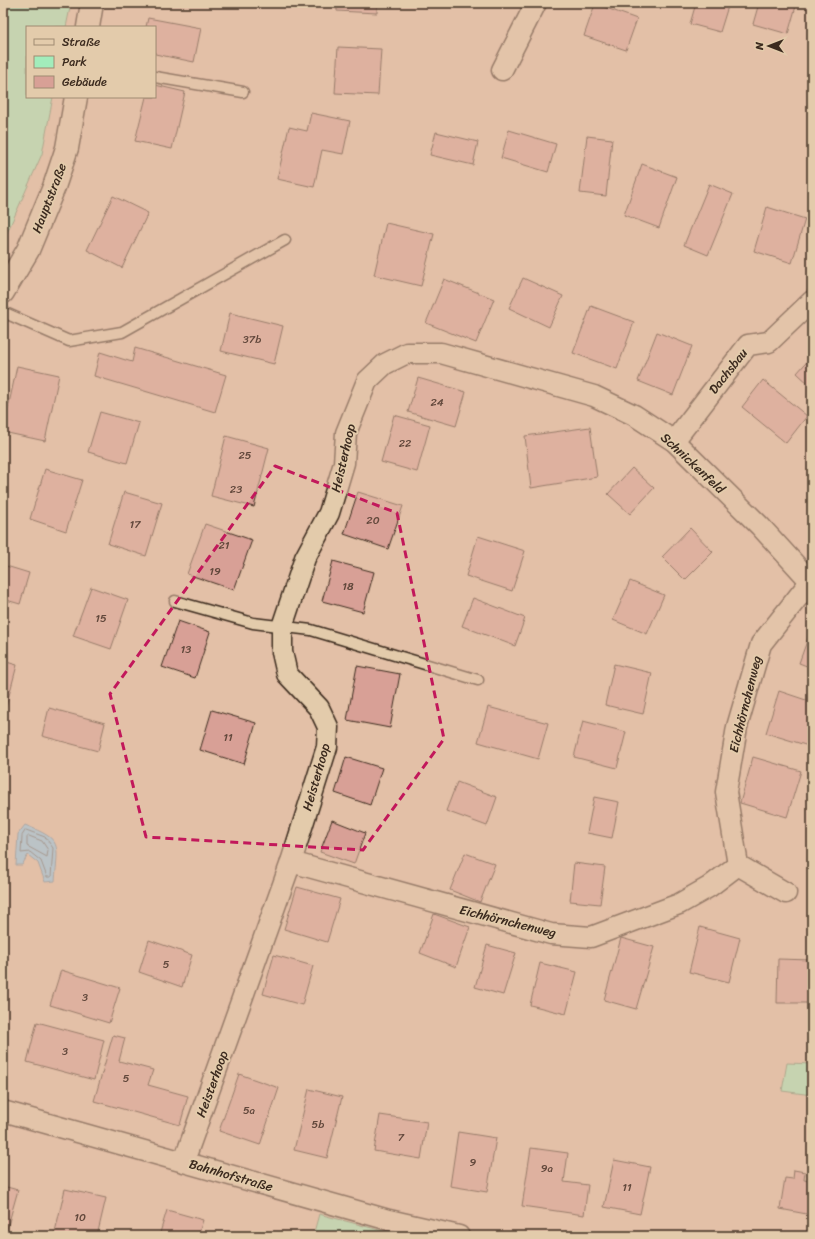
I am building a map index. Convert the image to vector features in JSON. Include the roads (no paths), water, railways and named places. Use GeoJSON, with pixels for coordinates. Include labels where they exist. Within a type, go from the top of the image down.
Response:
{"type":"FeatureCollection","features":[{"type":"Feature","properties":{"kind":"main road"},"geometry":{"type":"LineString","coordinates":[[88,26],[92,3]]}},
{"type":"Feature","properties":{"kind":"main road","name":"Hauptstraße"},"geometry":{"type":"LineString","coordinates":[[3,292],[28,250],[54,186],[67,148],[76,98]]}},
{"type":"Feature","properties":{"kind":"street"},"geometry":{"type":"LineString","coordinates":[[502,70],[536,3]]}},
{"type":"Feature","properties":{"kind":"street","name":"Dachsbau"},"geometry":{"type":"LineString","coordinates":[[674,441],[748,345],[769,342],[812,301]]}},
{"type":"Feature","properties":{"kind":"street","name":"Schnickenfeld"},"geometry":{"type":"LineString","coordinates":[[407,353],[441,353],[594,396],[634,415],[674,441],[760,526],[811,583]]}},
{"type":"Feature","properties":{"kind":"street","name":"Heisterhoop"},"geometry":{"type":"LineString","coordinates":[[184,1162],[291,862],[326,747],[328,727],[319,708],[287,674],[282,652],[282,628],[305,558],[329,513],[344,463],[346,432],[367,382],[385,364],[407,353]]}},
{"type":"Feature","properties":{"kind":"street","name":"Eichhörnchenweg"},"geometry":{"type":"LineString","coordinates":[[291,862],[550,934],[591,937],[679,904],[709,887],[738,865],[726,792],[737,727],[761,644],[811,583]]}},
{"type":"Feature","properties":{"kind":"street"},"geometry":{"type":"LineString","coordinates":[[738,865],[786,893]]}},
{"type":"Feature","properties":{"kind":"street","name":"Bahnhofstraße"},"geometry":{"type":"LineString","coordinates":[[3,1111],[389,1220],[459,1236]]}},
{"type":"Feature","properties":{"kind":"lane"},"geometry":{"type":"LineString","coordinates":[[156,77],[243,92]]}},
{"type":"Feature","properties":{"kind":"lane"},"geometry":{"type":"LineString","coordinates":[[3,312],[69,341],[122,332],[285,240]]}},
{"type":"Feature","properties":{"kind":"lane"},"geometry":{"type":"LineString","coordinates":[[175,601],[253,623],[282,628],[311,630],[478,680]]}},
{"type":"Feature","properties":{"kind":"water"},"geometry":{"type":"Polygon","coordinates":[[[25,825],[46,835],[52,839],[55,844],[57,858],[55,881],[45,882],[38,863],[28,855],[22,865],[16,865],[18,834],[25,825]]]}}]}
